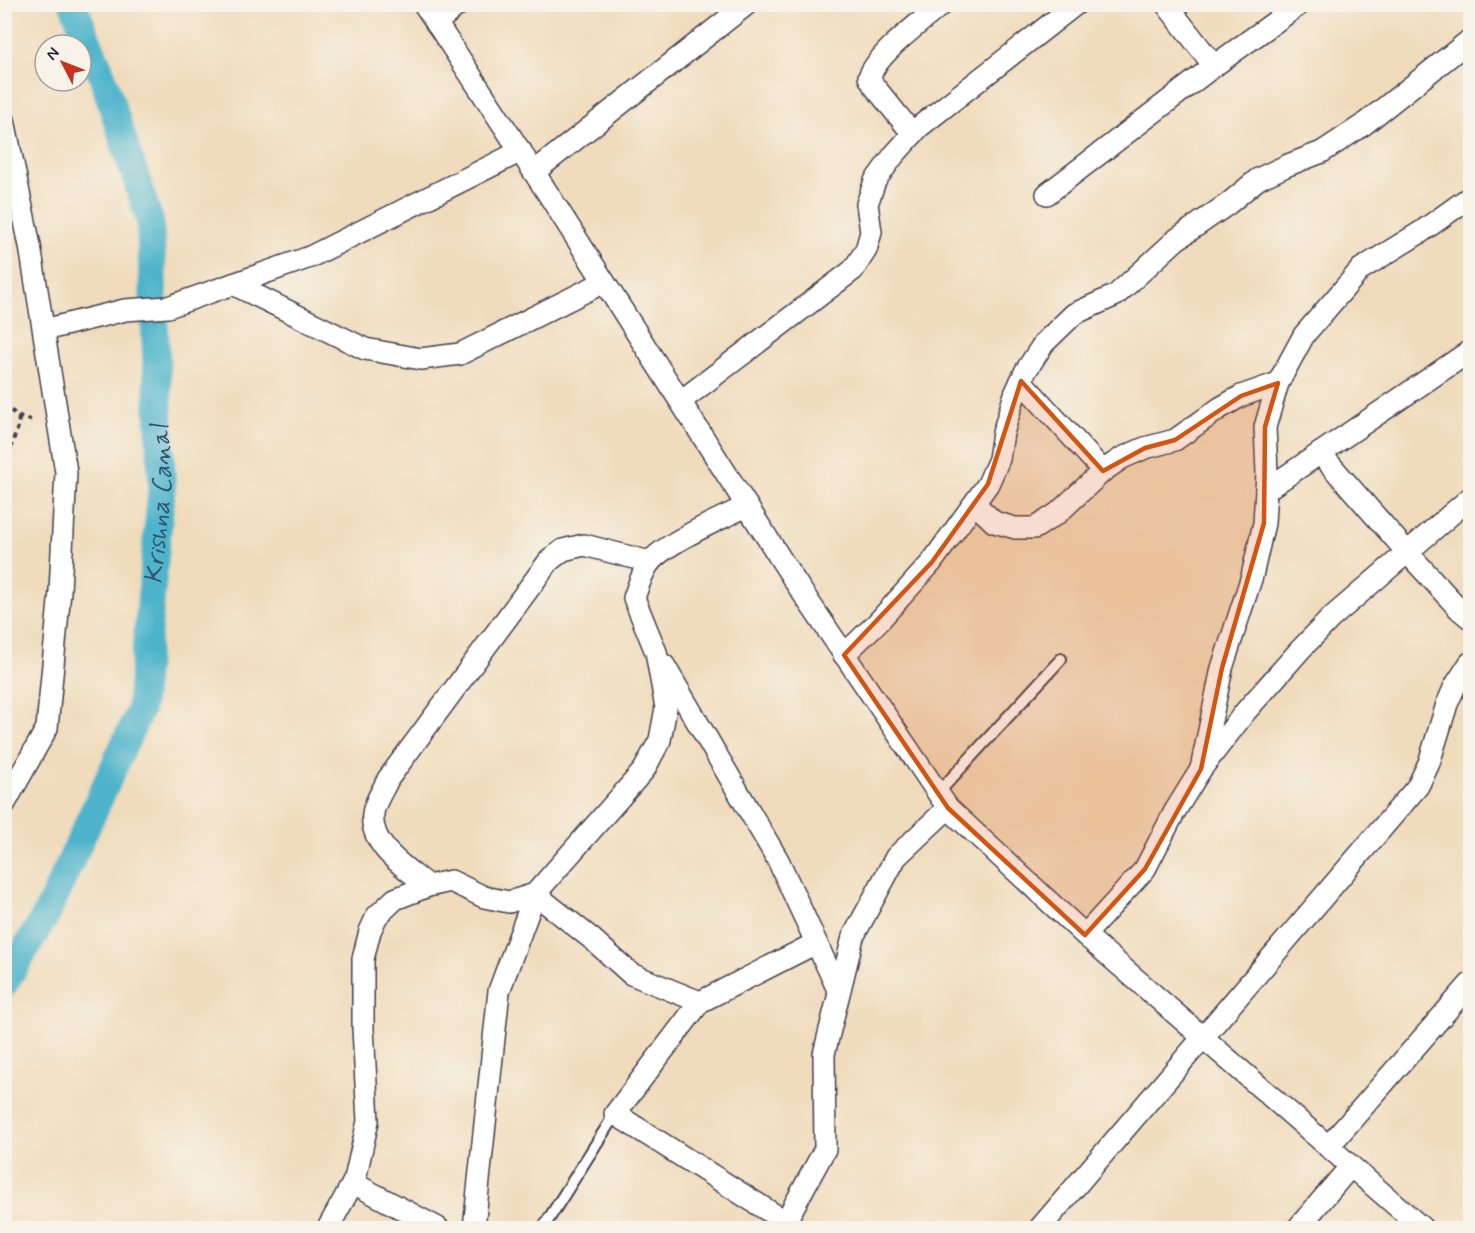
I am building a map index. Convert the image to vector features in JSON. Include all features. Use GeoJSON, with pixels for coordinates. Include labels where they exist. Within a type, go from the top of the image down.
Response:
{"type":"FeatureCollection","features":[{"type":"Feature","properties":{"kind":"street"},"geometry":{"type":"LineString","coordinates":[[424,4],[521,151],[844,655],[943,801],[1085,935],[1422,1228]]}},
{"type":"Feature","properties":{"kind":"street"},"geometry":{"type":"LineString","coordinates":[[436,23],[459,4]]}},
{"type":"Feature","properties":{"kind":"street"},"geometry":{"type":"LineString","coordinates":[[534,172],[747,4]]}},
{"type":"Feature","properties":{"kind":"street"},"geometry":{"type":"LineString","coordinates":[[913,134],[869,77],[884,55],[942,4]]}},
{"type":"Feature","properties":{"kind":"street"},"geometry":{"type":"LineString","coordinates":[[681,401],[854,270],[866,250],[871,232],[867,204],[875,181],[894,154],[919,127],[1076,4]]}},
{"type":"Feature","properties":{"kind":"street"},"geometry":{"type":"LineString","coordinates":[[1166,4],[1215,66]]}},
{"type":"Feature","properties":{"kind":"street"},"geometry":{"type":"LineString","coordinates":[[1047,194],[1300,4]]}},
{"type":"Feature","properties":{"kind":"street"},"geometry":{"type":"LineString","coordinates":[[844,655],[878,622],[932,562],[988,484],[999,459],[1002,433],[1021,381],[1044,343],[1074,314],[1116,295],[1177,239],[1228,204],[1258,179],[1322,152],[1363,125],[1470,40]]}},
{"type":"Feature","properties":{"kind":"street"},"geometry":{"type":"LineString","coordinates":[[4,120],[30,246],[66,472],[60,591],[47,728],[4,805]]}},
{"type":"Feature","properties":{"kind":"street"},"geometry":{"type":"LineString","coordinates":[[44,330],[125,310],[168,307],[310,257],[521,151]]}},
{"type":"Feature","properties":{"kind":"street"},"geometry":{"type":"LineString","coordinates":[[1201,769],[1222,668],[1252,576],[1264,523],[1265,427],[1278,383],[1304,335],[1361,269],[1421,232],[1470,197]]}},
{"type":"Feature","properties":{"kind":"street"},"geometry":{"type":"LineString","coordinates":[[233,284],[364,349],[421,359],[460,354],[604,282]]}},
{"type":"Feature","properties":{"kind":"street"},"geometry":{"type":"LineString","coordinates":[[1266,490],[1470,351]]}},
{"type":"Feature","properties":{"kind":"street"},"geometry":{"type":"LineString","coordinates":[[1021,381],[1103,471]]}},
{"type":"Feature","properties":{"kind":"street"},"geometry":{"type":"LineString","coordinates":[[975,504],[994,522],[1015,528],[1035,528],[1058,513],[1103,471],[1122,458],[1175,440],[1241,396],[1278,383]]}},
{"type":"Feature","properties":{"kind":"street"},"geometry":{"type":"LineString","coordinates":[[1320,453],[1407,552],[1470,618]]}},
{"type":"Feature","properties":{"kind":"street"},"geometry":{"type":"LineString","coordinates":[[1085,935],[1145,870],[1174,811],[1201,769],[1246,711],[1331,618],[1470,498]]}},
{"type":"Feature","properties":{"kind":"street"},"geometry":{"type":"LineString","coordinates":[[747,506],[678,541],[650,562],[634,598],[656,652],[778,860],[839,992]]}},
{"type":"Feature","properties":{"kind":"street"},"geometry":{"type":"LineString","coordinates":[[428,886],[388,853],[374,832],[373,812],[388,779],[549,561],[563,550],[584,545],[650,562]]}},
{"type":"Feature","properties":{"kind":"street"},"geometry":{"type":"LineString","coordinates":[[474,1228],[500,991],[535,894],[644,770],[660,740],[666,708],[656,652]]}},
{"type":"Feature","properties":{"kind":"street"},"geometry":{"type":"LineString","coordinates":[[1040,1228],[1418,786],[1429,763],[1447,704],[1455,686],[1470,663]]}},
{"type":"Feature","properties":{"kind":"street"},"geometry":{"type":"LineString","coordinates":[[816,943],[700,1002],[615,1114],[784,1225],[825,1149],[824,1054],[853,937],[896,857],[943,801]]}},
{"type":"Feature","properties":{"kind":"street"},"geometry":{"type":"LineString","coordinates":[[328,1228],[353,1183],[368,1121],[363,1028],[363,959],[370,931],[377,916],[395,899],[428,886],[451,881],[484,897],[509,902],[535,894]]}},
{"type":"Feature","properties":{"kind":"street"},"geometry":{"type":"LineString","coordinates":[[535,894],[592,939],[631,974],[700,1002]]}},
{"type":"Feature","properties":{"kind":"street"},"geometry":{"type":"LineString","coordinates":[[1328,1147],[1470,984]]}},
{"type":"Feature","properties":{"kind":"street"},"geometry":{"type":"LineString","coordinates":[[1298,1228],[1350,1167]]}},
{"type":"Feature","properties":{"kind":"street"},"geometry":{"type":"LineString","coordinates":[[353,1183],[438,1228]]}},
{"type":"Feature","properties":{"kind":"lane"},"geometry":{"type":"LineString","coordinates":[[943,801],[1061,659]]}},
{"type":"Feature","properties":{"kind":"lane"},"geometry":{"type":"LineString","coordinates":[[543,1228],[615,1114]]}},
{"type":"Feature","properties":{"kind":"path"},"geometry":{"type":"LineString","coordinates":[[4,405],[19,417],[59,426]]}},
{"type":"Feature","properties":{"kind":"path"},"geometry":{"type":"LineString","coordinates":[[4,465],[18,427],[19,417]]}},
{"type":"Feature","properties":{"kind":"highlighted area"},"geometry":{"type":"Polygon","coordinates":[[[1021,381],[1103,471],[1145,448],[1175,440],[1241,396],[1278,383],[1265,427],[1264,523],[1222,668],[1201,769],[1145,869],[1085,935],[948,808],[844,655],[932,562],[988,484],[1021,381]]]}},
{"type":"Feature","properties":{"kind":"waterway","name":"Krishna Canal"},"geometry":{"type":"LineString","coordinates":[[4,984],[46,915],[140,710],[162,485],[150,221],[102,75],[73,4]]}}]}
